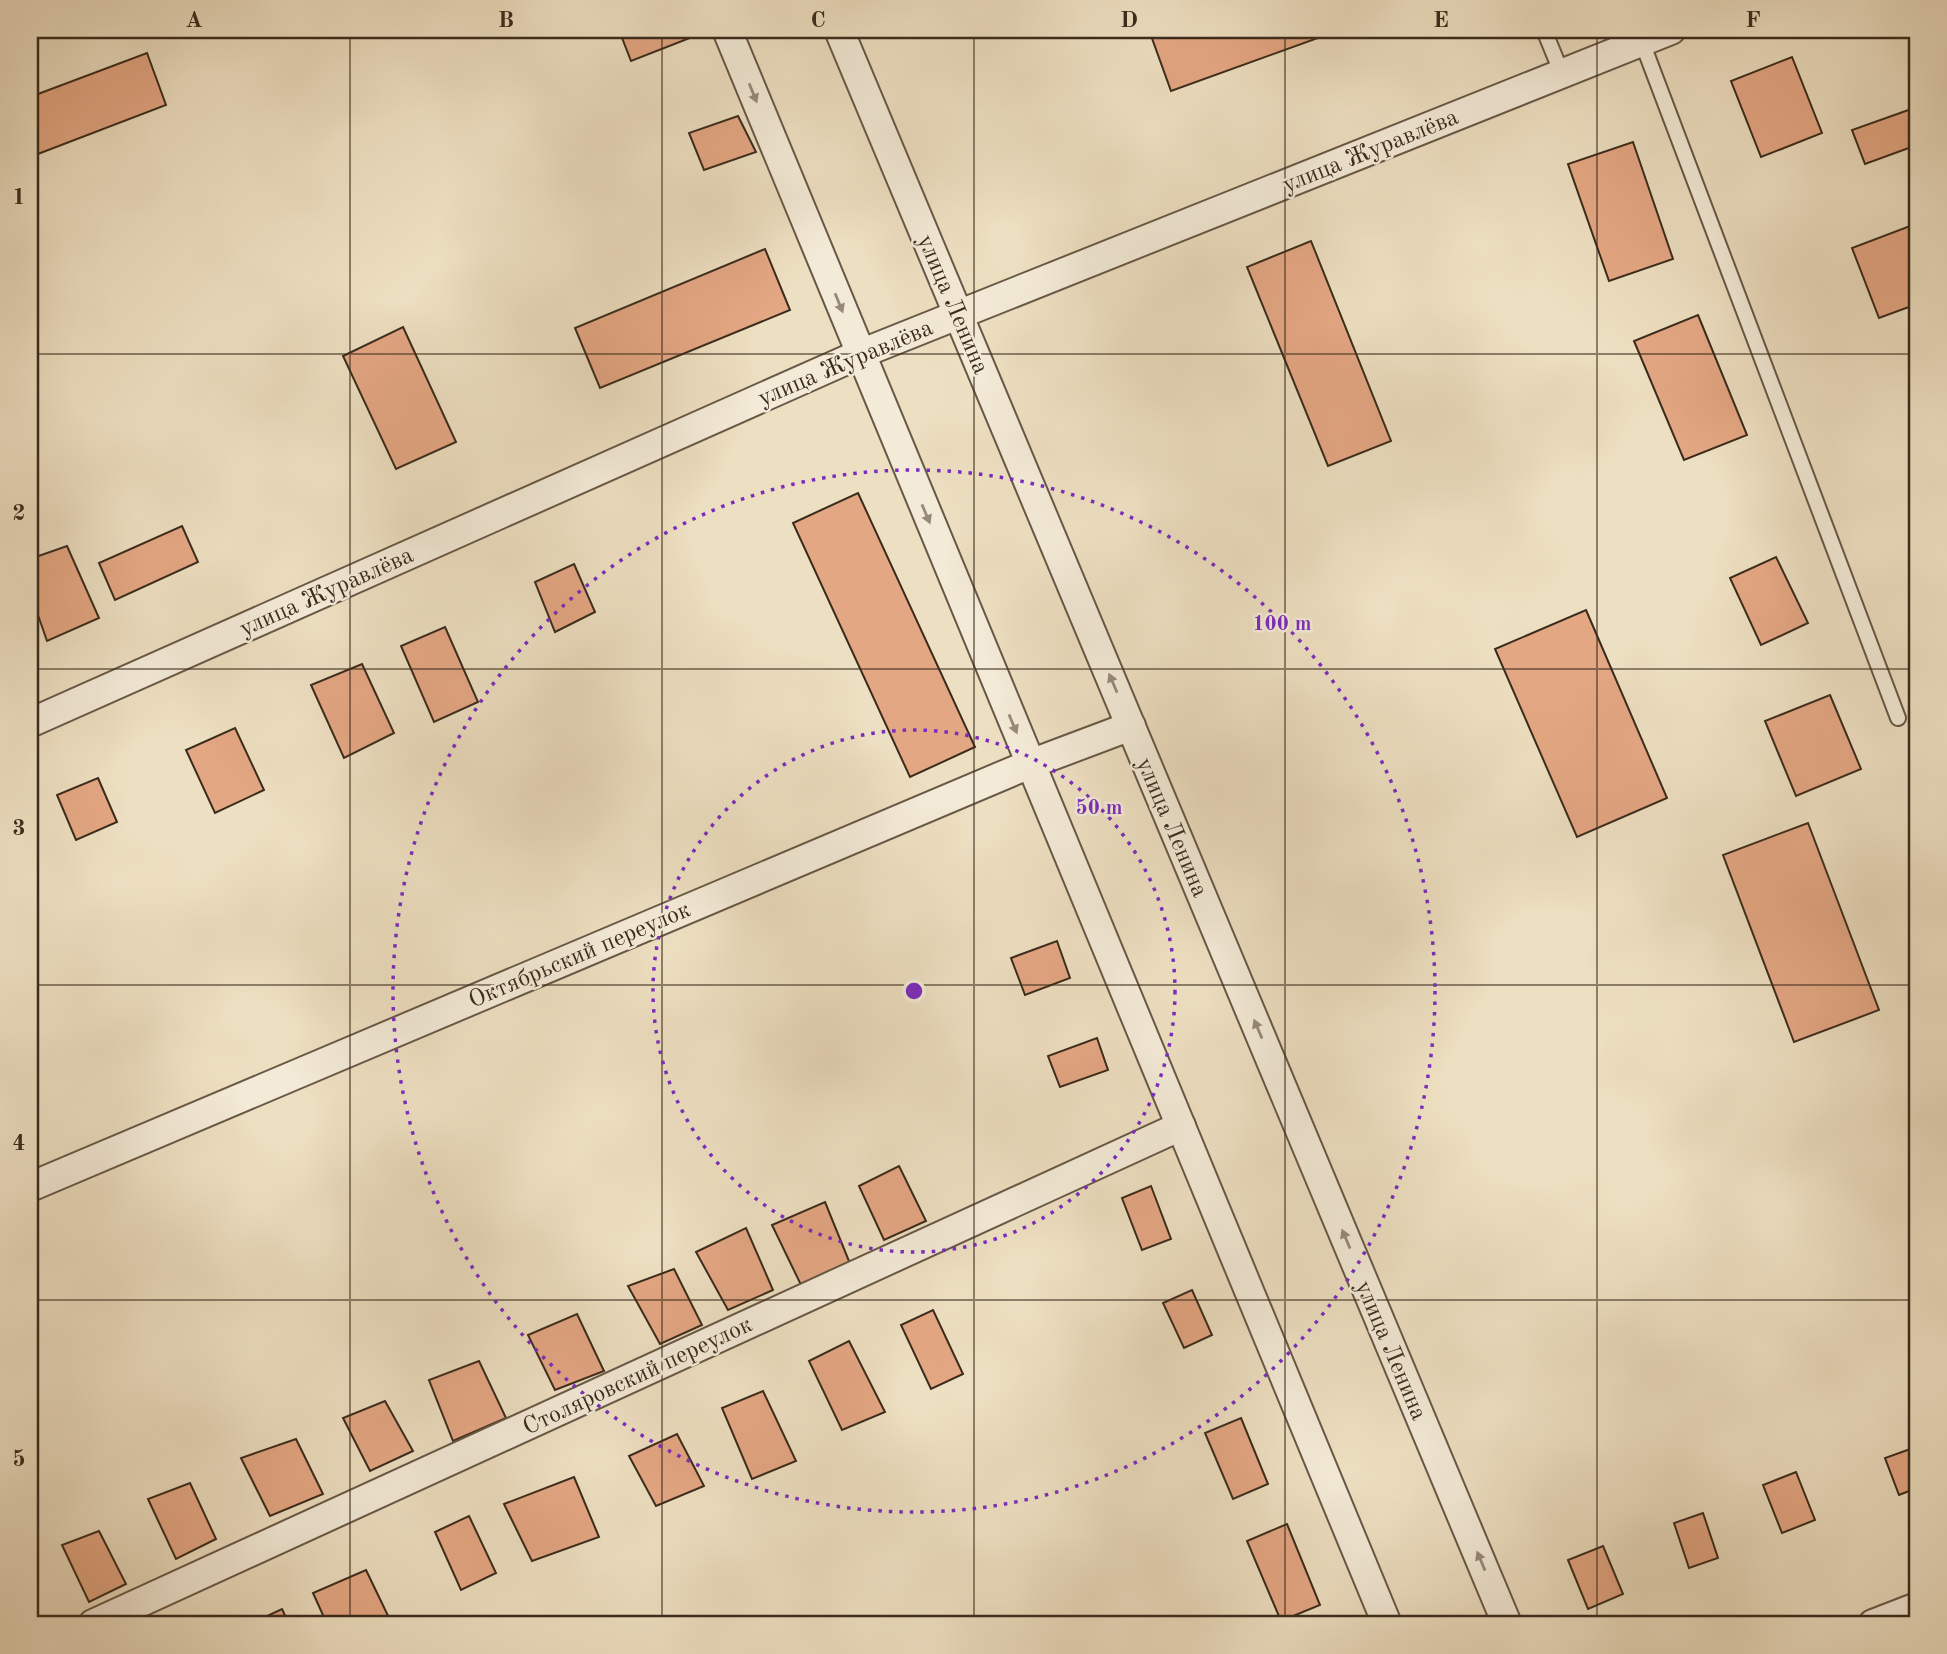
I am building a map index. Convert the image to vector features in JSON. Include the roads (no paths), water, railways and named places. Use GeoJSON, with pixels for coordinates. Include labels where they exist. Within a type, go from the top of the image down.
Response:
{"type":"FeatureCollection","features":[{"type":"Feature","properties":{"kind":"street"},"geometry":{"type":"LineString","coordinates":[[727,30],[1387,1624]]}},
{"type":"Feature","properties":{"kind":"street","name":"улица Ленина"},"geometry":{"type":"LineString","coordinates":[[839,30],[1507,1624]]}},
{"type":"Feature","properties":{"kind":"street","name":"улица Журавлёва"},"geometry":{"type":"LineString","coordinates":[[30,723],[859,354],[1671,30]]}},
{"type":"Feature","properties":{"kind":"street","name":"Октябрьский переулок"},"geometry":{"type":"LineString","coordinates":[[30,1187],[1030,764],[1130,726]]}},
{"type":"Feature","properties":{"kind":"street","name":"Столяровский переулок"},"geometry":{"type":"LineString","coordinates":[[93,1624],[1181,1126]]}},
{"type":"Feature","properties":{"kind":"street"},"geometry":{"type":"LineString","coordinates":[[1873,1624],[1917,1607]]}},
{"type":"Feature","properties":{"kind":"lane"},"geometry":{"type":"LineString","coordinates":[[1544,30],[1562,74]]}},
{"type":"Feature","properties":{"kind":"lane"},"geometry":{"type":"LineString","coordinates":[[1642,42],[1898,718]]}}]}
